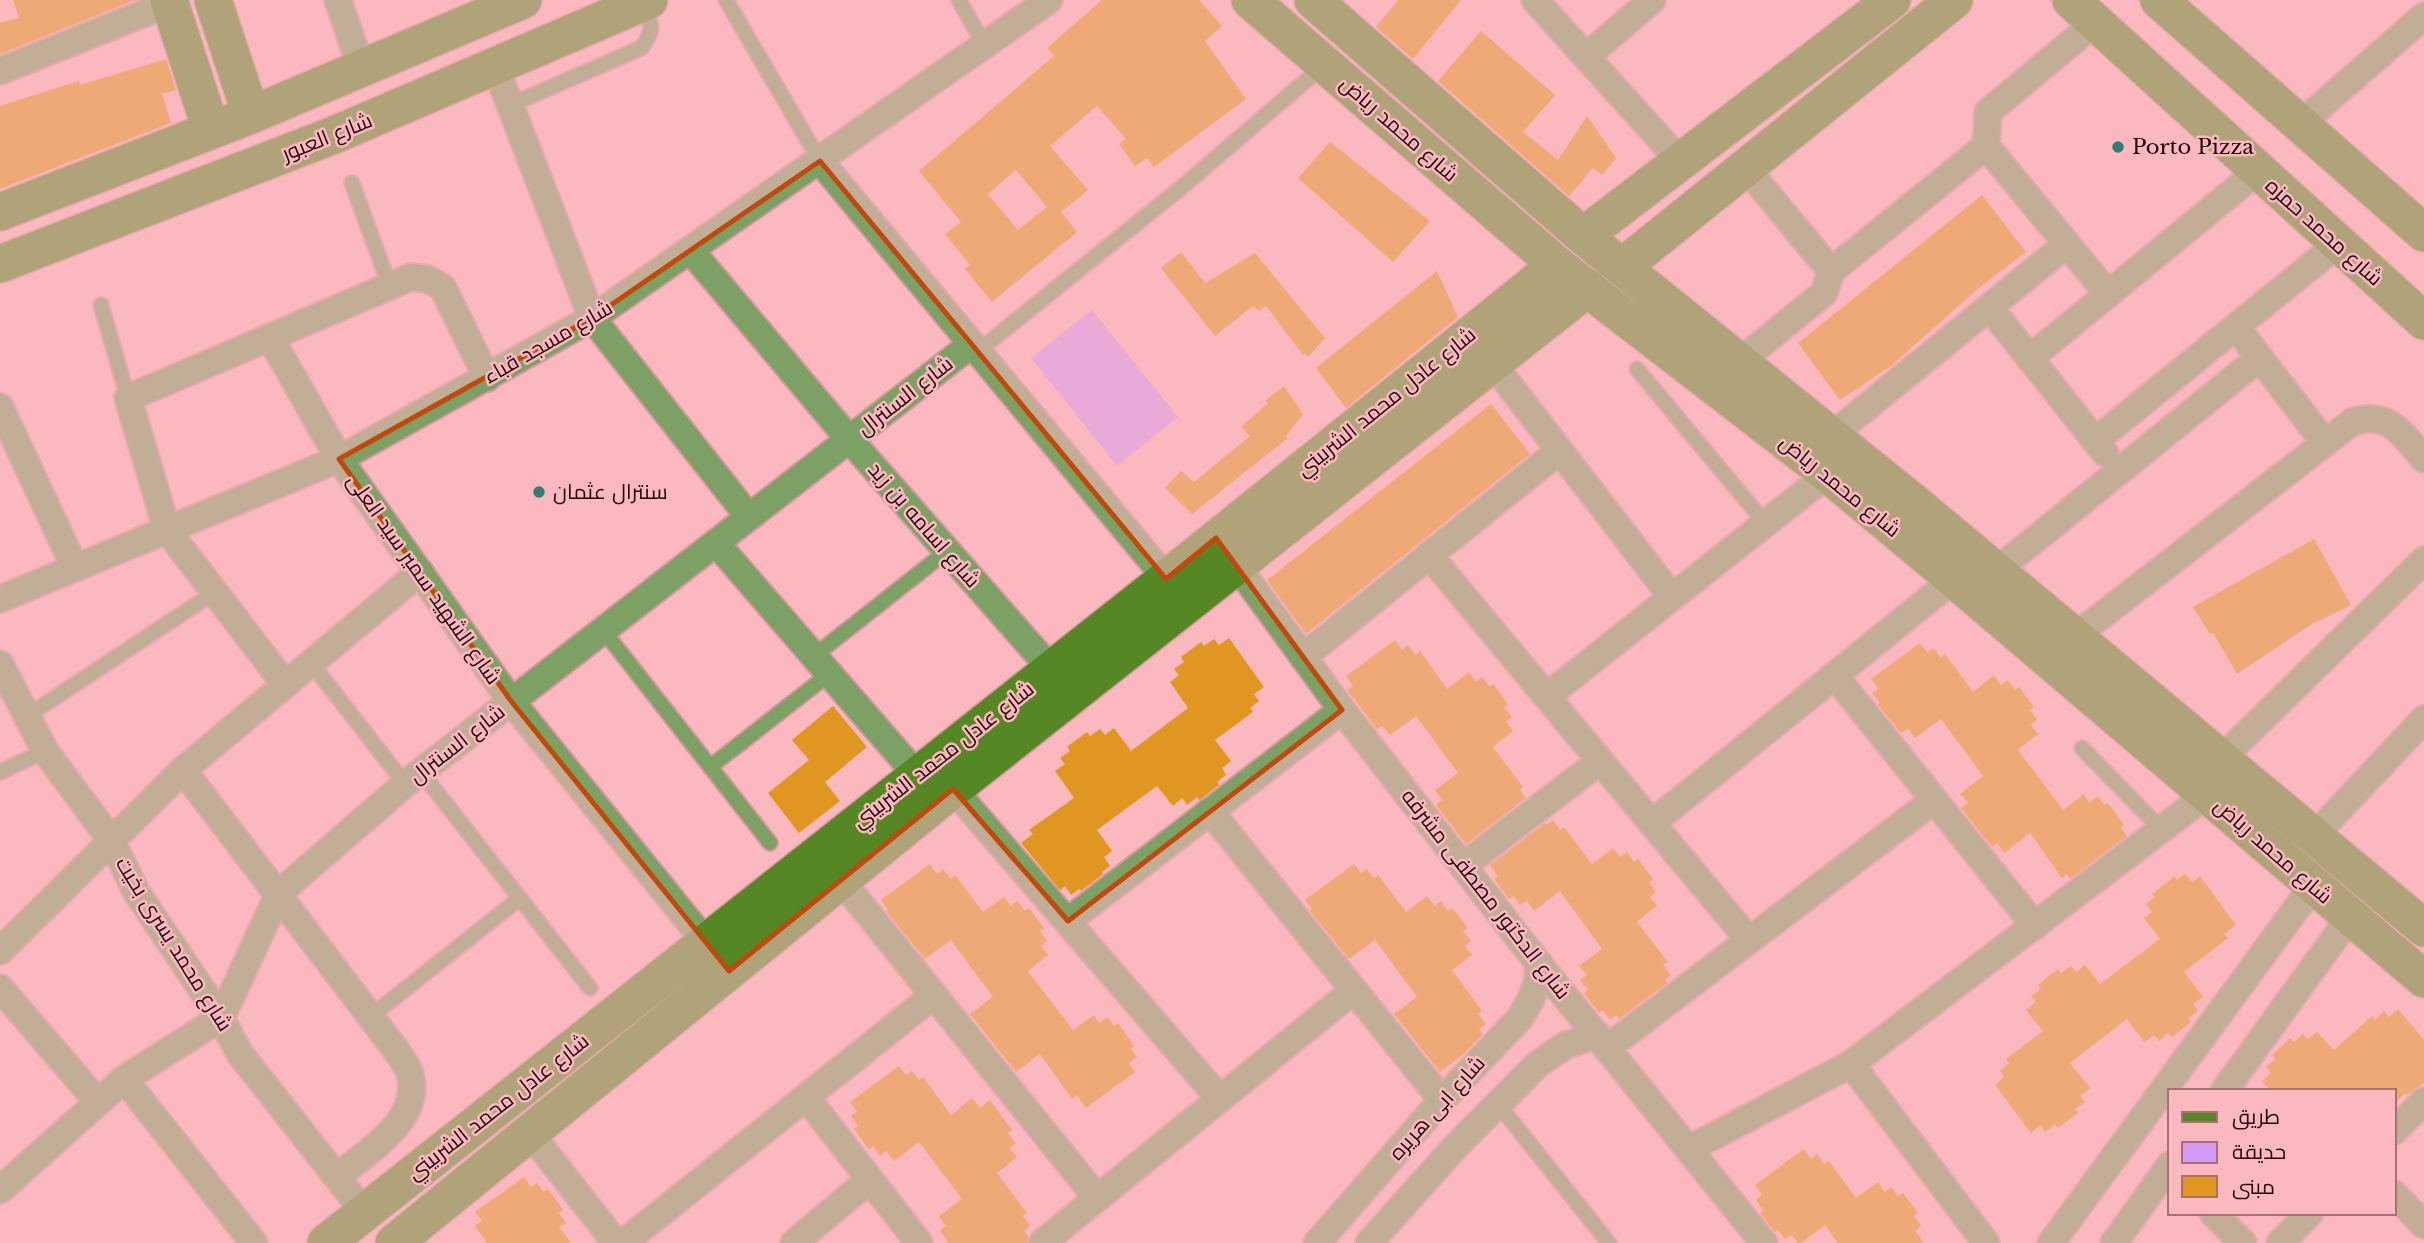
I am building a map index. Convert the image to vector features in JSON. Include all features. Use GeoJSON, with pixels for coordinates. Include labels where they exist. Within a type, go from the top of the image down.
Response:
{"type":"FeatureCollection","features":[{"type":"Feature","properties":{"kind":"street"},"geometry":{"type":"LineString","coordinates":[[213,0],[251,115]]}},
{"type":"Feature","properties":{"kind":"street"},"geometry":{"type":"LineString","coordinates":[[338,0],[361,68]]}},
{"type":"Feature","properties":{"kind":"street"},"geometry":{"type":"LineString","coordinates":[[0,212],[251,115],[361,68],[481,8],[523,0]]}},
{"type":"Feature","properties":{"kind":"street","name":"شارع مسجد قباء"},"geometry":{"type":"LineString","coordinates":[[0,599],[339,459],[487,378],[592,318],[1049,0]]}},
{"type":"Feature","properties":{"kind":"street","name":"شارع محمد رياض"},"geometry":{"type":"LineString","coordinates":[[1250,0],[1557,265],[1847,476],[1902,514],[1996,571],[2365,876],[2424,928]]}},
{"type":"Feature","properties":{"kind":"street","name":"شارع محمد رياض"},"geometry":{"type":"LineString","coordinates":[[1313,0],[1583,236],[1831,436],[1847,476]]}},
{"type":"Feature","properties":{"kind":"street"},"geometry":{"type":"LineString","coordinates":[[1535,0],[1681,162]]}},
{"type":"Feature","properties":{"kind":"street"},"geometry":{"type":"LineString","coordinates":[[1587,56],[1652,0]]}},
{"type":"Feature","properties":{"kind":"street"},"geometry":{"type":"LineString","coordinates":[[1583,236],[1892,0]]}},
{"type":"Feature","properties":{"kind":"street"},"geometry":{"type":"LineString","coordinates":[[1622,267],[1954,0]]}},
{"type":"Feature","properties":{"kind":"street","name":"شارع العبور"},"geometry":{"type":"LineString","coordinates":[[0,264],[334,135],[646,1]]}},
{"type":"Feature","properties":{"kind":"street"},"geometry":{"type":"LineString","coordinates":[[0,71],[170,2],[211,130]]}},
{"type":"Feature","properties":{"kind":"street"},"geometry":{"type":"LineString","coordinates":[[2172,4],[2300,124],[2424,233]]}},
{"type":"Feature","properties":{"kind":"street"},"geometry":{"type":"LineString","coordinates":[[2083,11],[1988,112],[1986,146],[2108,294]]}},
{"type":"Feature","properties":{"kind":"street","name":"شارع محمد حمزه"},"geometry":{"type":"LineString","coordinates":[[2083,11],[2424,321]]}},
{"type":"Feature","properties":{"kind":"street"},"geometry":{"type":"LineString","coordinates":[[2300,124],[2424,16]]}},
{"type":"Feature","properties":{"kind":"street"},"geometry":{"type":"LineString","coordinates":[[495,66],[592,318],[749,517]]}},
{"type":"Feature","properties":{"kind":"street"},"geometry":{"type":"LineString","coordinates":[[1739,362],[1824,293],[1831,271],[1986,146]]}},
{"type":"Feature","properties":{"kind":"street"},"geometry":{"type":"LineString","coordinates":[[820,161],[1166,579]]}},
{"type":"Feature","properties":{"kind":"street"},"geometry":{"type":"LineString","coordinates":[[1746,168],[1831,271]]}},
{"type":"Feature","properties":{"kind":"street"},"geometry":{"type":"LineString","coordinates":[[2030,358],[2258,171]]}},
{"type":"Feature","properties":{"kind":"street"},"geometry":{"type":"LineString","coordinates":[[1831,436],[2067,244]]}},
{"type":"Feature","properties":{"kind":"street"},"geometry":{"type":"LineString","coordinates":[[2095,441],[2338,244]]}},
{"type":"Feature","properties":{"kind":"street","name":"شارع اسامه بن زيد"},"geometry":{"type":"LineString","coordinates":[[691,251],[849,439],[1051,670]]}},
{"type":"Feature","properties":{"kind":"street","name":"شارع عادل محمد الشربيني"},"geometry":{"type":"LineString","coordinates":[[394,1243],[953,789],[1557,265]]}},
{"type":"Feature","properties":{"kind":"street"},"geometry":{"type":"LineString","coordinates":[[285,684],[167,530],[128,398],[411,277],[428,279],[443,288],[487,378]]}},
{"type":"Feature","properties":{"kind":"street","name":"شارع عادل محمد الشربيني"},"geometry":{"type":"LineString","coordinates":[[326,1243],[1166,579],[1226,552],[1493,364],[1588,289]]}},
{"type":"Feature","properties":{"kind":"street"},"geometry":{"type":"LineString","coordinates":[[1990,308],[2119,471]]}},
{"type":"Feature","properties":{"kind":"street"},"geometry":{"type":"LineString","coordinates":[[2236,327],[2325,443]]}},
{"type":"Feature","properties":{"kind":"street","name":"شارع الشهيد سمير سيد العلى"},"geometry":{"type":"LineString","coordinates":[[270,337],[339,459],[511,701],[729,971]]}},
{"type":"Feature","properties":{"kind":"street","name":"شارع السنترال"},"geometry":{"type":"LineString","coordinates":[[221,1018],[279,893],[413,778],[511,701],[849,439],[975,347]]}},
{"type":"Feature","properties":{"kind":"street"},"geometry":{"type":"LineString","coordinates":[[1996,571],[2259,358]]}},
{"type":"Feature","properties":{"kind":"street"},"geometry":{"type":"LineString","coordinates":[[1493,364],[1672,597]]}},
{"type":"Feature","properties":{"kind":"street"},"geometry":{"type":"LineString","coordinates":[[0,407],[75,568]]}},
{"type":"Feature","properties":{"kind":"street"},"geometry":{"type":"LineString","coordinates":[[2074,636],[2352,422],[2376,418],[2389,423],[2424,459]]}},
{"type":"Feature","properties":{"kind":"street"},"geometry":{"type":"LineString","coordinates":[[1303,657],[1559,451]]}},
{"type":"Feature","properties":{"kind":"street"},"geometry":{"type":"LineString","coordinates":[[1547,696],[1765,523],[1847,476]]}},
{"type":"Feature","properties":{"kind":"street","name":"شارع محمد رياض"},"geometry":{"type":"LineString","coordinates":[[1902,514],[1954,579],[2424,979]]}},
{"type":"Feature","properties":{"kind":"street"},"geometry":{"type":"LineString","coordinates":[[716,543],[917,775]]}},
{"type":"Feature","properties":{"kind":"street","name":"شارع الدكتور مصطفى مشرفه"},"geometry":{"type":"LineString","coordinates":[[1226,552],[1342,709],[1539,964],[1764,1243]]}},
{"type":"Feature","properties":{"kind":"street"},"geometry":{"type":"LineString","coordinates":[[1429,555],[1749,940]]}},
{"type":"Feature","properties":{"kind":"street"},"geometry":{"type":"LineString","coordinates":[[2221,759],[2424,560]]}},
{"type":"Feature","properties":{"kind":"street"},"geometry":{"type":"LineString","coordinates":[[0,951],[183,769],[419,572]]}},
{"type":"Feature","properties":{"kind":"street"},"geometry":{"type":"LineString","coordinates":[[1652,823],[1954,579]]}},
{"type":"Feature","properties":{"kind":"street","name":"شارع محمد يسرى بخيت"},"geometry":{"type":"LineString","coordinates":[[0,664],[46,751],[111,840],[138,893],[221,1018],[240,1054],[365,1213]]}},
{"type":"Feature","properties":{"kind":"street"},"geometry":{"type":"LineString","coordinates":[[1835,676],[2035,926]]}},
{"type":"Feature","properties":{"kind":"street"},"geometry":{"type":"LineString","coordinates":[[1068,921],[1342,709]]}},
{"type":"Feature","properties":{"kind":"street"},"geometry":{"type":"LineString","coordinates":[[2314,836],[2424,719]]}},
{"type":"Feature","properties":{"kind":"street"},"geometry":{"type":"LineString","coordinates":[[1463,866],[1600,761]]}},
{"type":"Feature","properties":{"kind":"street"},"geometry":{"type":"LineString","coordinates":[[183,769],[396,1050],[410,1074],[410,1102],[396,1126],[337,1177]]}},
{"type":"Feature","properties":{"kind":"street"},"geometry":{"type":"LineString","coordinates":[[953,789],[1220,1099]]}},
{"type":"Feature","properties":{"kind":"street"},"geometry":{"type":"LineString","coordinates":[[1689,1149],[1851,1064],[2208,794]]}},
{"type":"Feature","properties":{"kind":"street","name":"شارع ابى هريره"},"geometry":{"type":"LineString","coordinates":[[1369,1243],[1456,1146],[1551,1054],[1566,1045],[1602,1042],[1749,940],[1934,800]]}},
{"type":"Feature","properties":{"kind":"street"},"geometry":{"type":"LineString","coordinates":[[1210,811],[1441,1100]]}},
{"type":"Feature","properties":{"kind":"street"},"geometry":{"type":"LineString","coordinates":[[2225,1089],[2350,917],[2365,876]]}},
{"type":"Feature","properties":{"kind":"street"},"geometry":{"type":"LineString","coordinates":[[841,880],[1097,1198]]}},
{"type":"Feature","properties":{"kind":"street"},"geometry":{"type":"LineString","coordinates":[[2051,1243],[2313,886]]}},
{"type":"Feature","properties":{"kind":"street","name":"شارع ابى هريره"},"geometry":{"type":"LineString","coordinates":[[1317,1243],[1441,1100],[1520,1018],[1537,983],[1539,964]]}},
{"type":"Feature","properties":{"kind":"street"},"geometry":{"type":"LineString","coordinates":[[0,988],[98,1102]]}},
{"type":"Feature","properties":{"kind":"street"},"geometry":{"type":"LineString","coordinates":[[1042,1243],[1354,990]]}},
{"type":"Feature","properties":{"kind":"street"},"geometry":{"type":"LineString","coordinates":[[623,1243],[934,995]]}},
{"type":"Feature","properties":{"kind":"street"},"geometry":{"type":"LineString","coordinates":[[1,1187],[124,1079],[221,1018]]}},
{"type":"Feature","properties":{"kind":"street"},"geometry":{"type":"LineString","coordinates":[[1851,1064],[1986,1243]]}},
{"type":"Feature","properties":{"kind":"street"},"geometry":{"type":"LineString","coordinates":[[124,1079],[254,1243]]}},
{"type":"Feature","properties":{"kind":"street"},"geometry":{"type":"LineString","coordinates":[[806,1097],[919,1243]]}},
{"type":"Feature","properties":{"kind":"street"},"geometry":{"type":"LineString","coordinates":[[2396,1128],[2424,1101]]}},
{"type":"Feature","properties":{"kind":"street"},"geometry":{"type":"LineString","coordinates":[[530,1133],[616,1243]]}},
{"type":"Feature","properties":{"kind":"street"},"geometry":{"type":"LineString","coordinates":[[2114,1243],[2168,1169]]}},
{"type":"Feature","properties":{"kind":"street"},"geometry":{"type":"LineString","coordinates":[[794,1243],[869,1180]]}},
{"type":"Feature","properties":{"kind":"street"},"geometry":{"type":"LineString","coordinates":[[2396,1196],[2424,1225]]}},
{"type":"Feature","properties":{"kind":"street"},"geometry":{"type":"LineString","coordinates":[[2215,1215],[2244,1243]]}},
{"type":"Feature","properties":{"kind":"street"},"geometry":{"type":"LineString","coordinates":[[2280,1243],[2308,1215]]}},
{"type":"Feature","properties":{"kind":"lane"},"geometry":{"type":"LineString","coordinates":[[726,0],[820,161]]}},
{"type":"Feature","properties":{"kind":"lane"},"geometry":{"type":"LineString","coordinates":[[959,0],[984,45]]}},
{"type":"Feature","properties":{"kind":"lane"},"geometry":{"type":"LineString","coordinates":[[510,105],[642,48],[651,36],[652,21],[646,1]]}},
{"type":"Feature","properties":{"kind":"lane"},"geometry":{"type":"LineString","coordinates":[[975,347],[1182,187],[1325,64]]}},
{"type":"Feature","properties":{"kind":"lane"},"geometry":{"type":"LineString","coordinates":[[352,183],[390,287]]}},
{"type":"Feature","properties":{"kind":"lane"},"geometry":{"type":"LineString","coordinates":[[101,305],[128,398]]}},
{"type":"Feature","properties":{"kind":"lane"},"geometry":{"type":"LineString","coordinates":[[1637,369],[1765,523]]}},
{"type":"Feature","properties":{"kind":"lane"},"geometry":{"type":"LineString","coordinates":[[710,768],[947,551]]}},
{"type":"Feature","properties":{"kind":"lane"},"geometry":{"type":"LineString","coordinates":[[27,716],[215,592]]}},
{"type":"Feature","properties":{"kind":"lane"},"geometry":{"type":"LineString","coordinates":[[603,630],[769,843]]}},
{"type":"Feature","properties":{"kind":"lane"},"geometry":{"type":"LineString","coordinates":[[311,663],[520,898],[590,988]]}},
{"type":"Feature","properties":{"kind":"lane"},"geometry":{"type":"LineString","coordinates":[[2082,748],[2162,830]]}},
{"type":"Feature","properties":{"kind":"lane"},"geometry":{"type":"LineString","coordinates":[[0,772],[46,751]]}},
{"type":"Feature","properties":{"kind":"lane"},"geometry":{"type":"LineString","coordinates":[[370,1017],[520,898]]}},
{"type":"Feature","properties":{"kind":"lane"},"geometry":{"type":"LineString","coordinates":[[1498,1104],[1609,1243]]}},
{"type":"Feature","properties":{"kind":"highlighted area"},"geometry":{"type":"Polygon","coordinates":[[[820,161],[1166,579],[1216,538],[1342,710],[1068,921],[953,789],[729,971],[511,701],[339,459],[592,318],[820,161]]]}},
{"type":"Feature","properties":{"kind":"green space"},"geometry":{"type":"Polygon","coordinates":[[[1092,310],[1178,417],[1117,466],[1031,358],[1092,310]]]}},
{"type":"Feature","properties":{"kind":"building"},"geometry":{"type":"Polygon","coordinates":[[[13,0],[135,0],[0,54],[0,23],[19,18],[13,0]]]}},
{"type":"Feature","properties":{"kind":"building"},"geometry":{"type":"Polygon","coordinates":[[[1102,0],[1199,0],[1222,26],[1205,41],[1246,99],[1154,167],[1147,158],[1135,166],[1119,144],[1126,139],[1097,106],[1050,146],[1088,190],[1061,212],[1077,232],[992,302],[965,269],[970,265],[945,234],[961,222],[919,171],[1054,56],[1047,48],[1102,0]],[[1016,170],[988,194],[1018,230],[1047,207],[1016,170]]]}},
{"type":"Feature","properties":{"kind":"building"},"geometry":{"type":"Polygon","coordinates":[[[1398,0],[1461,0],[1413,59],[1376,27],[1398,0]]]}},
{"type":"Feature","properties":{"kind":"building"},"geometry":{"type":"Polygon","coordinates":[[[1481,31],[1555,95],[1523,132],[1558,160],[1587,116],[1616,158],[1602,175],[1593,168],[1569,196],[1438,81],[1481,31]]]}},
{"type":"Feature","properties":{"kind":"building"},"geometry":{"type":"Polygon","coordinates":[[[166,59],[176,90],[162,94],[171,123],[0,189],[0,106],[79,81],[80,85],[166,59]]]}},
{"type":"Feature","properties":{"kind":"building"},"geometry":{"type":"Polygon","coordinates":[[[1330,142],[1430,221],[1393,262],[1298,178],[1330,142]]]}},
{"type":"Feature","properties":{"kind":"building"},"geometry":{"type":"Polygon","coordinates":[[[1982,195],[2026,252],[1980,287],[1891,366],[1840,400],[1798,343],[1982,195]]]}},
{"type":"Feature","properties":{"kind":"building"},"geometry":{"type":"Polygon","coordinates":[[[1181,252],[1205,283],[1255,253],[1325,338],[1308,357],[1303,355],[1266,306],[1259,311],[1253,306],[1215,336],[1161,268],[1181,252]]]}},
{"type":"Feature","properties":{"kind":"building"},"geometry":{"type":"Polygon","coordinates":[[[1437,271],[1458,317],[1346,408],[1316,368],[1437,271]]]}},
{"type":"Feature","properties":{"kind":"building"},"geometry":{"type":"Polygon","coordinates":[[[1284,386],[1303,414],[1286,436],[1288,438],[1192,514],[1165,488],[1181,471],[1194,482],[1250,436],[1241,427],[1268,403],[1265,401],[1284,386]]]}},
{"type":"Feature","properties":{"kind":"building"},"geometry":{"type":"Polygon","coordinates":[[[1491,404],[1530,454],[1306,634],[1267,580],[1491,404]]]}},
{"type":"Feature","properties":{"kind":"building"},"geometry":{"type":"Polygon","coordinates":[[[2314,539],[2351,605],[2312,624],[2237,674],[2213,633],[2210,634],[2193,607],[2314,539]]]}},
{"type":"Feature","properties":{"kind":"building"},"geometry":{"type":"Polygon","coordinates":[[[1229,638],[1264,687],[1254,694],[1259,701],[1250,708],[1253,712],[1215,740],[1231,761],[1222,768],[1226,775],[1217,782],[1219,785],[1199,800],[1197,797],[1187,805],[1182,798],[1173,806],[1157,786],[1097,830],[1112,851],[1104,857],[1110,866],[1103,874],[1081,891],[1079,889],[1071,895],[1065,886],[1060,890],[1021,843],[1033,834],[1029,830],[1074,798],[1055,771],[1065,764],[1060,758],[1070,751],[1067,747],[1087,732],[1090,736],[1100,729],[1105,735],[1114,728],[1131,751],[1188,708],[1170,682],[1179,675],[1174,669],[1184,662],[1181,657],[1201,642],[1204,646],[1214,639],[1219,645],[1229,638]]]}},
{"type":"Feature","properties":{"kind":"building"},"geometry":{"type":"Polygon","coordinates":[[[1395,640],[1402,650],[1408,645],[1416,655],[1420,651],[1447,689],[1469,672],[1476,682],[1482,677],[1490,687],[1493,684],[1508,704],[1504,707],[1512,717],[1506,722],[1513,731],[1493,747],[1523,787],[1520,790],[1526,798],[1466,844],[1436,805],[1442,800],[1435,790],[1458,773],[1416,716],[1390,735],[1382,726],[1377,729],[1347,690],[1353,686],[1346,676],[1395,640]]]}},
{"type":"Feature","properties":{"kind":"building"},"geometry":{"type":"Polygon","coordinates":[[[1920,643],[1927,653],[1933,648],[1941,658],[1945,654],[1973,692],[1994,675],[2001,685],[2007,680],[2015,690],[2019,687],[2034,707],[2030,710],[2037,720],[2031,725],[2038,734],[2018,750],[2063,810],[2084,794],[2089,803],[2098,796],[2104,805],[2108,803],[2124,825],[2121,828],[2127,836],[2070,879],[2067,874],[2062,878],[2030,833],[2004,853],[1997,843],[1992,847],[1961,808],[1968,803],[1960,794],[1983,776],[1941,719],[1915,738],[1908,729],[1901,733],[1878,705],[1880,703],[1872,693],[1878,689],[1871,679],[1920,643]]]}},
{"type":"Feature","properties":{"kind":"building"},"geometry":{"type":"Polygon","coordinates":[[[833,706],[867,747],[825,782],[840,801],[799,833],[768,793],[809,760],[792,740],[833,706]]]}},
{"type":"Feature","properties":{"kind":"building"},"geometry":{"type":"Polygon","coordinates":[[[1553,820],[1560,830],[1564,827],[1592,864],[1613,848],[1620,857],[1627,852],[1634,862],[1638,859],[1653,879],[1649,882],[1656,892],[1650,897],[1657,906],[1637,922],[1668,962],[1663,965],[1671,975],[1665,980],[1667,983],[1619,1019],[1616,1015],[1610,1020],[1603,1010],[1599,1013],[1584,993],[1588,990],[1580,980],[1587,975],[1579,966],[1602,949],[1560,891],[1534,911],[1527,901],[1520,905],[1514,896],[1509,899],[1494,879],[1498,876],[1490,865],[1545,823],[1546,825],[1553,820]]]}},
{"type":"Feature","properties":{"kind":"building"},"geometry":{"type":"Polygon","coordinates":[[[930,864],[937,874],[943,869],[951,879],[955,875],[983,912],[1004,897],[1011,906],[1017,901],[1025,911],[1029,908],[1044,928],[1040,931],[1047,941],[1041,946],[1048,955],[1028,971],[1073,1030],[1094,1015],[1099,1023],[1108,1017],[1114,1026],[1118,1023],[1134,1046],[1131,1049],[1137,1057],[1129,1063],[1135,1072],[1086,1108],[1077,1095],[1072,1099],[1040,1054],[1016,1072],[970,1014],[993,997],[951,940],[925,959],[886,911],[888,910],[881,900],[930,864]]]}},
{"type":"Feature","properties":{"kind":"building"},"geometry":{"type":"Polygon","coordinates":[[[1354,864],[1361,873],[1367,869],[1374,878],[1378,875],[1406,912],[1427,896],[1435,906],[1441,901],[1448,911],[1452,908],[1468,928],[1463,931],[1471,941],[1465,946],[1472,955],[1452,970],[1482,1011],[1478,1014],[1486,1024],[1479,1029],[1483,1034],[1465,1053],[1440,1072],[1394,1014],[1417,997],[1375,940],[1349,959],[1310,911],[1312,909],[1305,900],[1354,864]]]}},
{"type":"Feature","properties":{"kind":"building"},"geometry":{"type":"Polygon","coordinates":[[[2185,874],[2192,882],[2200,876],[2236,925],[2224,934],[2228,938],[2184,972],[2203,997],[2193,1004],[2198,1011],[2188,1018],[2191,1022],[2172,1037],[2168,1033],[2159,1041],[2154,1035],[2144,1042],[2127,1019],[2070,1063],[2090,1088],[2080,1096],[2085,1102],[2075,1109],[2078,1113],[2058,1128],[2055,1124],[2045,1132],[2041,1125],[2031,1133],[1995,1085],[2004,1077],[2000,1071],[2009,1063],[2006,1059],[2043,1031],[2026,1010],[2036,1002],[2031,996],[2041,989],[2038,985],[2058,969],[2061,973],[2071,966],[2076,972],[2085,965],[2100,984],[2160,939],[2144,918],[2152,912],[2146,904],[2155,897],[2152,894],[2175,876],[2177,880],[2185,874]]]}},
{"type":"Feature","properties":{"kind":"building"},"geometry":{"type":"Polygon","coordinates":[[[2398,1009],[2424,1040],[2424,1083],[2407,1095],[2405,1093],[2396,1102],[2396,1089],[2269,1089],[2262,1081],[2271,1073],[2266,1067],[2275,1059],[2272,1055],[2290,1038],[2294,1042],[2303,1034],[2308,1039],[2317,1032],[2334,1050],[2372,1016],[2375,1020],[2384,1011],[2389,1017],[2398,1009]]]}},
{"type":"Feature","properties":{"kind":"building"},"geometry":{"type":"Polygon","coordinates":[[[899,1066],[906,1075],[912,1071],[919,1080],[923,1077],[951,1115],[972,1098],[980,1108],[990,1100],[1012,1130],[1008,1133],[1016,1143],[1009,1148],[1017,1157],[997,1173],[1027,1213],[1023,1216],[1030,1226],[1024,1231],[1028,1236],[1027,1243],[949,1243],[940,1231],[946,1226],[939,1216],[962,1199],[919,1142],[894,1161],[886,1151],[880,1156],[873,1146],[869,1150],[854,1129],[858,1126],[851,1116],[857,1112],[850,1102],[899,1066]]]}},
{"type":"Feature","properties":{"kind":"building"},"geometry":{"type":"Polygon","coordinates":[[[1804,1149],[1811,1159],[1817,1154],[1824,1164],[1829,1161],[1856,1198],[1878,1182],[1885,1192],[1891,1187],[1898,1196],[1903,1193],[1918,1213],[1914,1216],[1921,1226],[1915,1231],[1924,1243],[1838,1243],[1825,1225],[1801,1243],[1792,1235],[1785,1239],[1778,1230],[1775,1232],[1760,1213],[1763,1210],[1756,1200],[1762,1195],[1755,1185],[1804,1149]]]}},
{"type":"Feature","properties":{"kind":"building"},"geometry":{"type":"Polygon","coordinates":[[[524,1177],[531,1187],[537,1183],[544,1192],[548,1189],[563,1210],[559,1213],[566,1223],[559,1227],[571,1243],[487,1243],[475,1226],[482,1221],[475,1212],[524,1177]]]}},
{"type":"Feature","properties":{"kind":"place","name":"Porto Pizza"},"geometry":{"type":"Point","coordinates":[2118,147]}},
{"type":"Feature","properties":{"kind":"place","name":"سنترال عثمان"},"geometry":{"type":"Point","coordinates":[539,492]}}]}
